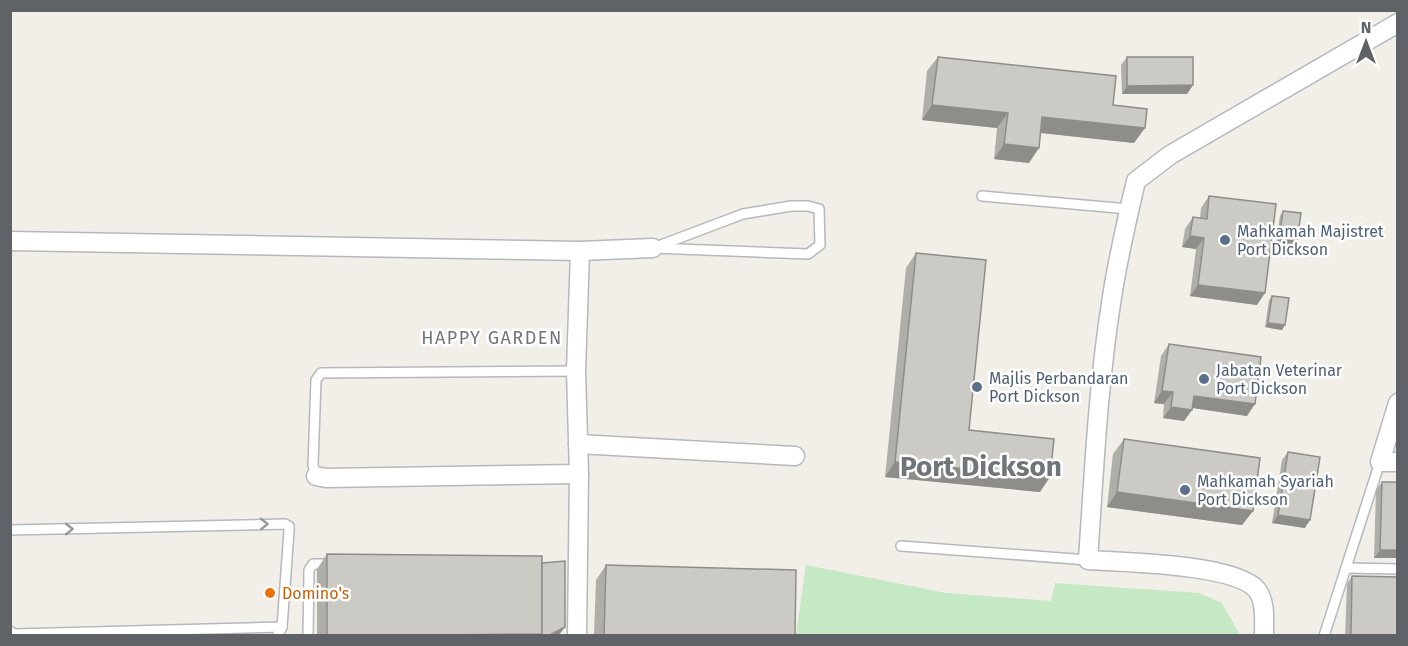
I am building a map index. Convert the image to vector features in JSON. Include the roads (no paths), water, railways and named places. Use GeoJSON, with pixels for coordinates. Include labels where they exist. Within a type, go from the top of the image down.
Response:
{"type":"FeatureCollection","features":[{"type":"Feature","properties":{"kind":"street"},"geometry":{"type":"LineString","coordinates":[[1264,636],[1263,602],[1256,589],[1241,580],[1200,569],[1088,560],[1103,361],[1112,296],[1129,209],[1136,181],[1170,155],[1398,24]]}},
{"type":"Feature","properties":{"kind":"street"},"geometry":{"type":"LineString","coordinates":[[10,241],[580,251],[653,248]]}},
{"type":"Feature","properties":{"kind":"street"},"geometry":{"type":"LineString","coordinates":[[577,636],[571,563],[579,474],[576,372],[580,251]]}},
{"type":"Feature","properties":{"kind":"street"},"geometry":{"type":"LineString","coordinates":[[1389,462],[1398,403]]}},
{"type":"Feature","properties":{"kind":"street"},"geometry":{"type":"LineString","coordinates":[[578,444],[795,456]]}},
{"type":"Feature","properties":{"kind":"street"},"geometry":{"type":"LineString","coordinates":[[316,476],[326,478],[579,474]]}},
{"type":"Feature","properties":{"kind":"lane"},"geometry":{"type":"LineString","coordinates":[[982,196],[1129,209]]}},
{"type":"Feature","properties":{"kind":"lane"},"geometry":{"type":"LineString","coordinates":[[791,206],[808,206],[819,209],[820,245],[808,254],[653,248],[743,214],[791,206]]}},
{"type":"Feature","properties":{"kind":"lane"},"geometry":{"type":"LineString","coordinates":[[316,476],[313,465],[316,380],[321,373],[576,372]]}},
{"type":"Feature","properties":{"kind":"lane"},"geometry":{"type":"LineString","coordinates":[[1324,636],[1346,568],[1389,462]]}},
{"type":"Feature","properties":{"kind":"lane"},"geometry":{"type":"LineString","coordinates":[[10,530],[285,524],[289,526],[279,631],[14,634],[10,631]]}},
{"type":"Feature","properties":{"kind":"lane"},"geometry":{"type":"LineString","coordinates":[[901,546],[1088,560]]}},
{"type":"Feature","properties":{"kind":"lane"},"geometry":{"type":"LineString","coordinates":[[308,636],[309,570],[313,564],[337,564]]}},
{"type":"Feature","properties":{"kind":"lane"},"geometry":{"type":"LineString","coordinates":[[1346,568],[1398,569]]}},
{"type":"Feature","properties":{"kind":"place","name":"Mahkamah Majistret Port Dickson"},"geometry":{"type":"Point","coordinates":[1225,240]}},
{"type":"Feature","properties":{"kind":"place","name":"Jabatan Veterinar Port Dickson"},"geometry":{"type":"Point","coordinates":[1204,379]}},
{"type":"Feature","properties":{"kind":"place","name":"Majlis Perbandaran Port Dickson"},"geometry":{"type":"Point","coordinates":[977,387]}},
{"type":"Feature","properties":{"kind":"place","name":"Mahkamah Syariah Port Dickson"},"geometry":{"type":"Point","coordinates":[1185,490]}},
{"type":"Feature","properties":{"kind":"place","name":"Domino's"},"geometry":{"type":"Point","coordinates":[270,593]}},
{"type":"Feature","properties":{"kind":"district","name":"HAPPY GARDEN"},"geometry":{"type":"Point","coordinates":[492,338]}},
{"type":"Feature","properties":{"kind":"district","name":"Port Dickson"},"geometry":{"type":"Point","coordinates":[981,466]}}]}
